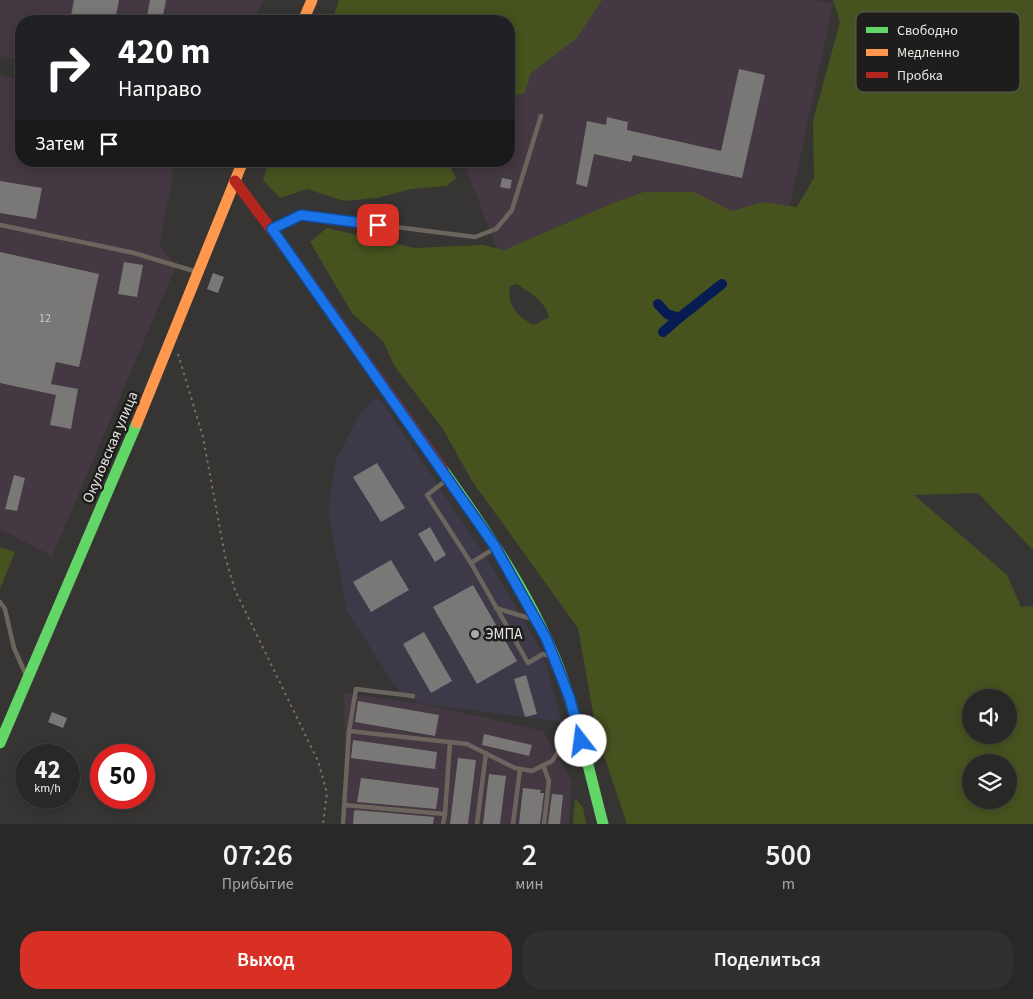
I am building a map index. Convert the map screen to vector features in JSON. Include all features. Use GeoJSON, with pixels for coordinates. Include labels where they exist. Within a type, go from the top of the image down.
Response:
{"type":"FeatureCollection","features":[{"type":"Feature","properties":{"kind":"main road"},"geometry":{"type":"LineString","coordinates":[[306,15],[312,0]]}},
{"type":"Feature","properties":{"kind":"main road","name":"Окуловская улица"},"geometry":{"type":"LineString","coordinates":[[0,743],[199,272],[241,167]]}},
{"type":"Feature","properties":{"kind":"main road"},"geometry":{"type":"LineString","coordinates":[[235,181],[272,229],[449,478],[496,548],[538,621],[556,659],[603,824]]}},
{"type":"Feature","properties":{"kind":"lane"},"geometry":{"type":"LineString","coordinates":[[272,229],[301,215],[475,237],[496,230],[512,210],[541,116]]}},
{"type":"Feature","properties":{"kind":"lane"},"geometry":{"type":"LineString","coordinates":[[0,225],[134,253],[199,272]]}},
{"type":"Feature","properties":{"kind":"lane"},"geometry":{"type":"LineString","coordinates":[[449,478],[427,495],[471,563],[528,663],[543,654],[556,659]]}},
{"type":"Feature","properties":{"kind":"lane"},"geometry":{"type":"LineString","coordinates":[[471,563],[496,548]]}},
{"type":"Feature","properties":{"kind":"lane"},"geometry":{"type":"LineString","coordinates":[[0,602],[5,609],[14,648],[28,679]]}},
{"type":"Feature","properties":{"kind":"lane"},"geometry":{"type":"LineString","coordinates":[[496,608],[538,621]]}},
{"type":"Feature","properties":{"kind":"lane"},"geometry":{"type":"LineString","coordinates":[[343,824],[350,731],[356,689],[413,696]]}},
{"type":"Feature","properties":{"kind":"lane"},"geometry":{"type":"LineString","coordinates":[[350,731],[467,744],[520,769],[532,771],[552,761],[576,724]]}},
{"type":"Feature","properties":{"kind":"lane"},"geometry":{"type":"LineString","coordinates":[[443,824],[450,742]]}},
{"type":"Feature","properties":{"kind":"lane"},"geometry":{"type":"LineString","coordinates":[[477,824],[486,753]]}},
{"type":"Feature","properties":{"kind":"lane"},"geometry":{"type":"LineString","coordinates":[[543,765],[549,781],[544,824]]}},
{"type":"Feature","properties":{"kind":"lane"},"geometry":{"type":"LineString","coordinates":[[513,824],[520,769]]}},
{"type":"Feature","properties":{"kind":"lane"},"geometry":{"type":"LineString","coordinates":[[344,805],[445,814]]}},
{"type":"Feature","properties":{"kind":"path"},"geometry":{"type":"LineString","coordinates":[[177,349],[187,390],[203,437],[224,556],[235,590],[318,761],[328,793],[323,824]]}},
{"type":"Feature","properties":{"kind":"shaded area"},"geometry":{"type":"Polygon","coordinates":[[[0,0],[264,0],[256,15],[15,15],[15,60],[0,56],[0,0]]]}},
{"type":"Feature","properties":{"kind":"shaded area"},"geometry":{"type":"Polygon","coordinates":[[[560,0],[816,0],[833,4],[768,308],[501,259],[465,167],[515,167],[515,110],[524,55],[560,0]]]}},
{"type":"Feature","properties":{"kind":"shaded area"},"geometry":{"type":"Polygon","coordinates":[[[0,75],[15,79],[15,167],[171,167],[173,174],[159,245],[176,266],[52,556],[0,529],[0,75]]]}},
{"type":"Feature","properties":{"kind":"shaded area"},"geometry":{"type":"Polygon","coordinates":[[[374,398],[381,400],[492,566],[543,654],[562,722],[424,704],[402,696],[347,612],[328,511],[336,460],[357,419],[374,398]]]}},
{"type":"Feature","properties":{"kind":"shaded area"},"geometry":{"type":"Polygon","coordinates":[[[344,693],[424,704],[543,731],[572,781],[569,824],[346,824],[344,693]]]}},
{"type":"Feature","properties":{"kind":"green space"},"geometry":{"type":"Polygon","coordinates":[[[339,0],[602,0],[577,38],[531,73],[524,94],[515,95],[515,15],[334,15],[339,0]]]}},
{"type":"Feature","properties":{"kind":"green space"},"geometry":{"type":"Polygon","coordinates":[[[833,0],[1033,0],[1033,550],[978,493],[914,495],[1007,575],[1021,607],[1033,606],[1033,824],[627,824],[597,735],[578,628],[472,481],[443,429],[395,367],[383,341],[352,313],[310,242],[327,228],[415,248],[483,245],[504,250],[613,203],[644,192],[694,192],[732,211],[763,202],[797,207],[814,178],[813,121],[840,22],[833,0]],[[516,284],[510,286],[510,299],[514,310],[534,325],[549,317],[540,302],[532,294],[516,284]]]}},
{"type":"Feature","properties":{"kind":"green space"},"geometry":{"type":"Polygon","coordinates":[[[267,167],[450,167],[456,178],[447,186],[411,189],[377,198],[344,201],[307,189],[280,198],[263,180],[267,167]]]}},
{"type":"Feature","properties":{"kind":"green space"},"geometry":{"type":"Polygon","coordinates":[[[0,547],[15,552],[0,589],[0,547]]]}},
{"type":"Feature","properties":{"kind":"green space"},"geometry":{"type":"Polygon","coordinates":[[[575,799],[583,807],[586,824],[573,824],[575,799]]]}},
{"type":"Feature","properties":{"kind":"building"},"geometry":{"type":"Polygon","coordinates":[[[74,0],[119,0],[116,15],[71,15],[74,0]]]}},
{"type":"Feature","properties":{"kind":"building"},"geometry":{"type":"Polygon","coordinates":[[[150,0],[166,0],[163,15],[147,15],[150,0]]]}},
{"type":"Feature","properties":{"kind":"building"},"geometry":{"type":"Polygon","coordinates":[[[739,69],[765,75],[742,178],[633,155],[631,162],[594,154],[587,187],[576,184],[587,121],[606,125],[607,117],[628,122],[627,130],[721,151],[739,69]]]}},
{"type":"Feature","properties":{"kind":"building"},"geometry":{"type":"Polygon","coordinates":[[[502,178],[512,180],[510,189],[500,187],[502,178]]]}},
{"type":"Feature","properties":{"kind":"building"},"geometry":{"type":"Polygon","coordinates":[[[0,181],[42,188],[36,219],[0,213],[0,181]]]}},
{"type":"Feature","properties":{"kind":"building"},"geometry":{"type":"Polygon","coordinates":[[[0,252],[99,274],[79,367],[56,362],[51,384],[78,389],[71,429],[50,425],[56,395],[0,383],[0,252]]]}},
{"type":"Feature","properties":{"kind":"building"},"geometry":{"type":"Polygon","coordinates":[[[124,262],[143,265],[137,297],[118,294],[124,262]]]}},
{"type":"Feature","properties":{"kind":"building"},"geometry":{"type":"Polygon","coordinates":[[[213,273],[224,277],[218,293],[207,289],[213,273]]]}},
{"type":"Feature","properties":{"kind":"building"},"geometry":{"type":"Polygon","coordinates":[[[377,463],[405,508],[381,522],[353,477],[377,463]]]}},
{"type":"Feature","properties":{"kind":"building"},"geometry":{"type":"Polygon","coordinates":[[[14,475],[25,478],[17,511],[5,509],[14,475]]]}},
{"type":"Feature","properties":{"kind":"building"},"geometry":{"type":"Polygon","coordinates":[[[430,527],[446,555],[435,562],[418,534],[430,527]]]}},
{"type":"Feature","properties":{"kind":"building"},"geometry":{"type":"Polygon","coordinates":[[[391,560],[409,590],[371,612],[353,582],[391,560]]]}},
{"type":"Feature","properties":{"kind":"building","name":"ЭМПА"},"geometry":{"type":"Polygon","coordinates":[[[473,585],[517,661],[477,684],[433,607],[473,585]]]}},
{"type":"Feature","properties":{"kind":"building"},"geometry":{"type":"Polygon","coordinates":[[[424,632],[452,681],[431,693],[403,644],[424,632]]]}},
{"type":"Feature","properties":{"kind":"building"},"geometry":{"type":"Polygon","coordinates":[[[526,675],[537,714],[525,717],[514,679],[526,675]]]}},
{"type":"Feature","properties":{"kind":"building"},"geometry":{"type":"Polygon","coordinates":[[[358,701],[439,715],[435,736],[355,722],[358,701]]]}},
{"type":"Feature","properties":{"kind":"building"},"geometry":{"type":"Polygon","coordinates":[[[52,712],[67,718],[63,728],[48,722],[52,712]]]}},
{"type":"Feature","properties":{"kind":"building"},"geometry":{"type":"Polygon","coordinates":[[[484,734],[532,745],[529,756],[482,745],[484,734]]]}},
{"type":"Feature","properties":{"kind":"building"},"geometry":{"type":"Polygon","coordinates":[[[353,740],[437,752],[435,769],[351,758],[353,740]]]}},
{"type":"Feature","properties":{"kind":"building"},"geometry":{"type":"Polygon","coordinates":[[[458,758],[476,760],[468,824],[450,824],[458,758]]]}},
{"type":"Feature","properties":{"kind":"building"},"geometry":{"type":"Polygon","coordinates":[[[489,774],[506,776],[500,824],[483,824],[489,774]]]}},
{"type":"Feature","properties":{"kind":"building"},"geometry":{"type":"Polygon","coordinates":[[[361,778],[439,788],[436,809],[357,802],[361,778]]]}},
{"type":"Feature","properties":{"kind":"building"},"geometry":{"type":"Polygon","coordinates":[[[523,788],[541,790],[540,793],[544,793],[540,824],[519,824],[523,788]]]}},
{"type":"Feature","properties":{"kind":"building"},"geometry":{"type":"Polygon","coordinates":[[[552,794],[563,795],[560,824],[548,824],[552,794]]]}},
{"type":"Feature","properties":{"kind":"building"},"geometry":{"type":"Polygon","coordinates":[[[354,811],[434,817],[433,824],[353,824],[354,811]]]}},
{"type":"Feature","properties":{"kind":"waterway"},"geometry":{"type":"LineString","coordinates":[[658,304],[667,314],[679,318],[722,284]]}},
{"type":"Feature","properties":{"kind":"waterway"},"geometry":{"type":"LineString","coordinates":[[663,332],[679,318]]}},
{"type":"Feature","properties":{"kind":"traffic: fast"},"geometry":{"type":"LineString","coordinates":[[0,743],[137,423]]}},
{"type":"Feature","properties":{"kind":"traffic: fast"},"geometry":{"type":"LineString","coordinates":[[443,470],[506,563],[546,637],[571,702],[603,824]]}},
{"type":"Feature","properties":{"kind":"traffic: slow"},"geometry":{"type":"LineString","coordinates":[[306,15],[312,0]]}},
{"type":"Feature","properties":{"kind":"traffic: slow"},"geometry":{"type":"LineString","coordinates":[[137,423],[241,167]]}},
{"type":"Feature","properties":{"kind":"traffic: jam"},"geometry":{"type":"LineString","coordinates":[[235,181],[300,268],[443,470]]}},
{"type":"Feature","properties":{"kind":"place","name":"ЭМПА"},"geometry":{"type":"Point","coordinates":[475,634]}},
{"type":"Feature","properties":{"kind":"route"},"geometry":{"type":"LineString","coordinates":[[378,225],[301,215],[272,229],[449,478],[496,548],[538,621],[556,659],[570,699],[581,741]]}}]}
